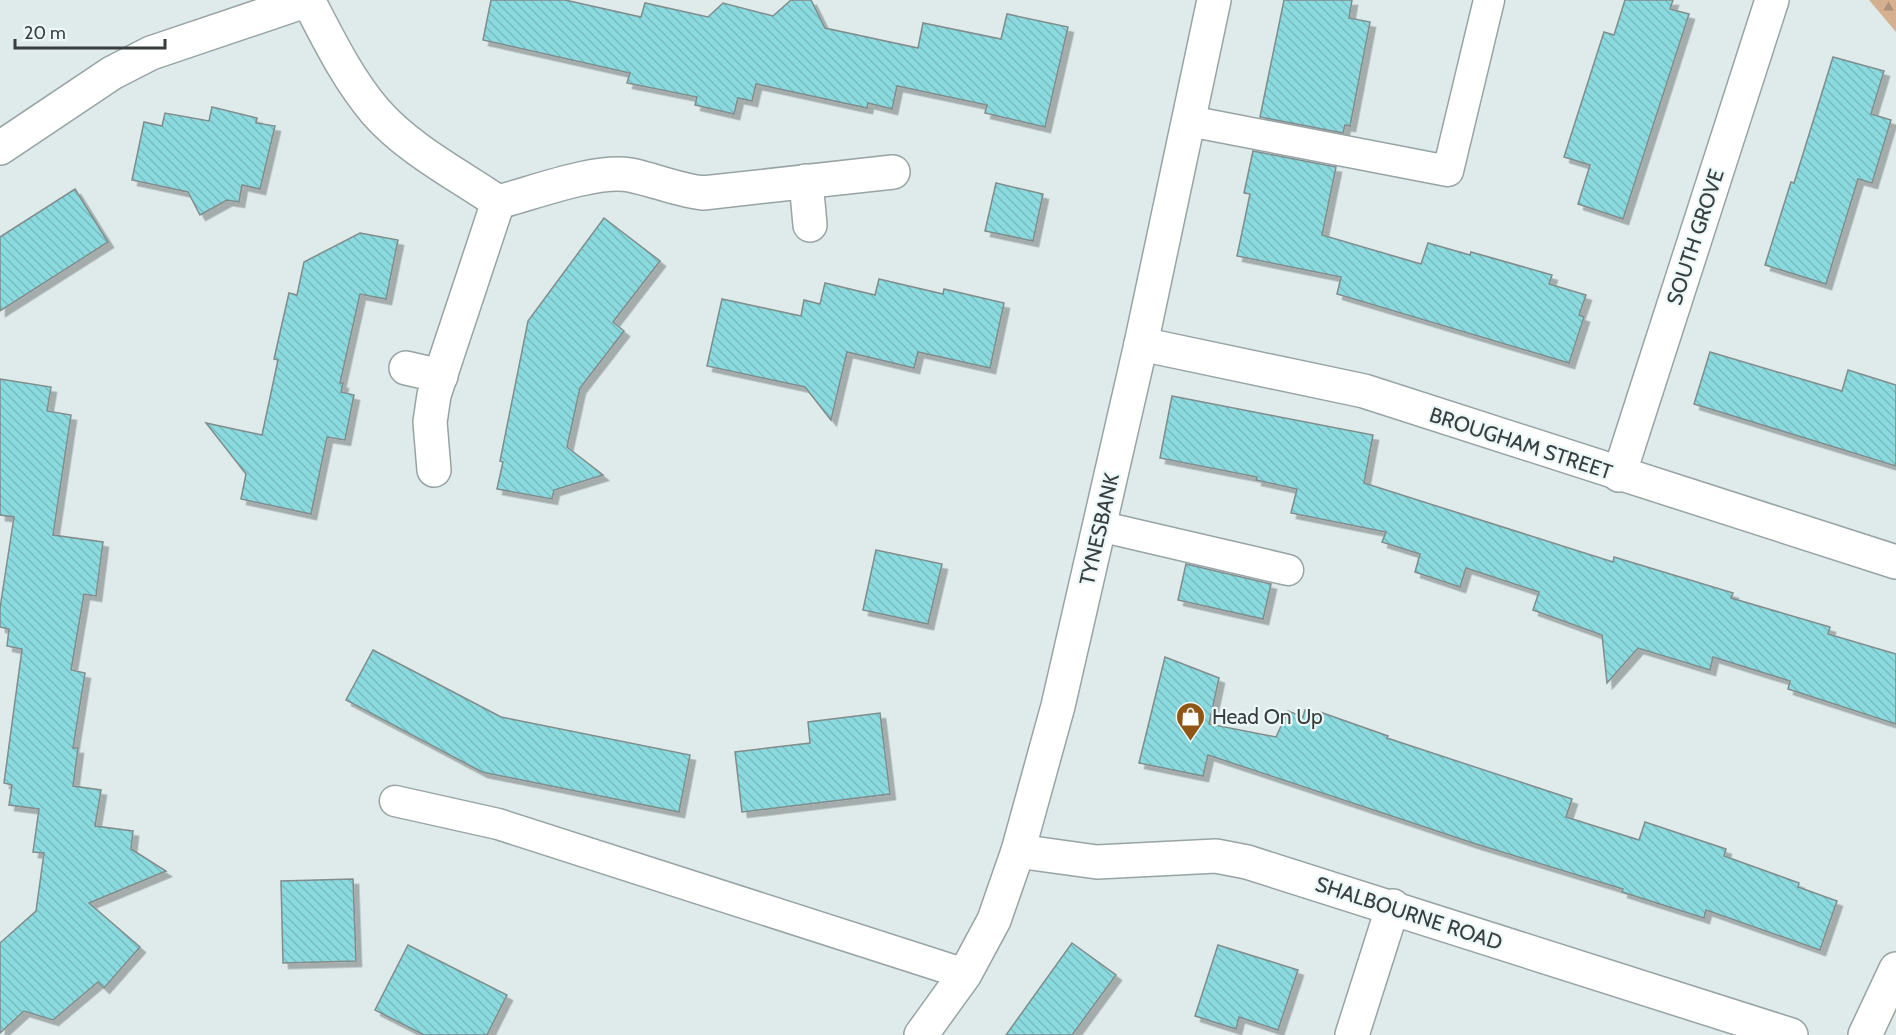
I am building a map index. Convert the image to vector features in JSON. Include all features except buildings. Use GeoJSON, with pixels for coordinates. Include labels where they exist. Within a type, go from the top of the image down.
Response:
{"type":"FeatureCollection","features":[{"type":"Feature","properties":{"kind":"street"},"geometry":{"type":"LineString","coordinates":[[0,148],[112,73],[151,53],[308,0],[353,82],[376,112],[407,140],[498,202],[604,174],[629,175],[681,190],[703,192],[893,172]]}},
{"type":"Feature","properties":{"kind":"street","name":"TYNESBANK"},"geometry":{"type":"LineString","coordinates":[[921,1035],[965,974],[994,920],[1018,851],[1058,706],[1141,344],[1215,0]]}},
{"type":"Feature","properties":{"kind":"street","name":"SOUTH GROVE"},"geometry":{"type":"LineString","coordinates":[[1618,475],[1772,0]]}},
{"type":"Feature","properties":{"kind":"street"},"geometry":{"type":"LineString","coordinates":[[806,181],[810,225]]}},
{"type":"Feature","properties":{"kind":"street"},"geometry":{"type":"LineString","coordinates":[[434,470],[430,422],[441,376],[498,202]]}},
{"type":"Feature","properties":{"kind":"street","name":"BROUGHAM STREET"},"geometry":{"type":"LineString","coordinates":[[1141,344],[1364,392],[1896,562]]}},
{"type":"Feature","properties":{"kind":"street"},"geometry":{"type":"LineString","coordinates":[[406,368],[441,376]]}},
{"type":"Feature","properties":{"kind":"street","name":"SHALBOURNE ROAD"},"geometry":{"type":"LineString","coordinates":[[1018,851],[1097,862],[1216,856],[1247,862],[1393,906],[1791,1035]]}},
{"type":"Feature","properties":{"kind":"street"},"geometry":{"type":"LineString","coordinates":[[1352,1035],[1393,906]]}},
{"type":"Feature","properties":{"kind":"street"},"geometry":{"type":"LineString","coordinates":[[1865,1035],[1896,969]]}},
{"type":"Feature","properties":{"kind":"lane"},"geometry":{"type":"LineString","coordinates":[[1189,121],[1448,171],[1489,0]]}},
{"type":"Feature","properties":{"kind":"lane"},"geometry":{"type":"LineString","coordinates":[[1099,526],[1288,570]]}},
{"type":"Feature","properties":{"kind":"lane"},"geometry":{"type":"LineString","coordinates":[[395,801],[508,827],[965,974]]}},
{"type":"Feature","properties":{"kind":"green space"},"geometry":{"type":"Polygon","coordinates":[[[1869,0],[1896,0],[1896,32],[1869,0]]]}},
{"type":"Feature","properties":{"kind":"place","name":"Head On Up"},"geometry":{"type":"Point","coordinates":[1191,742]}}]}
